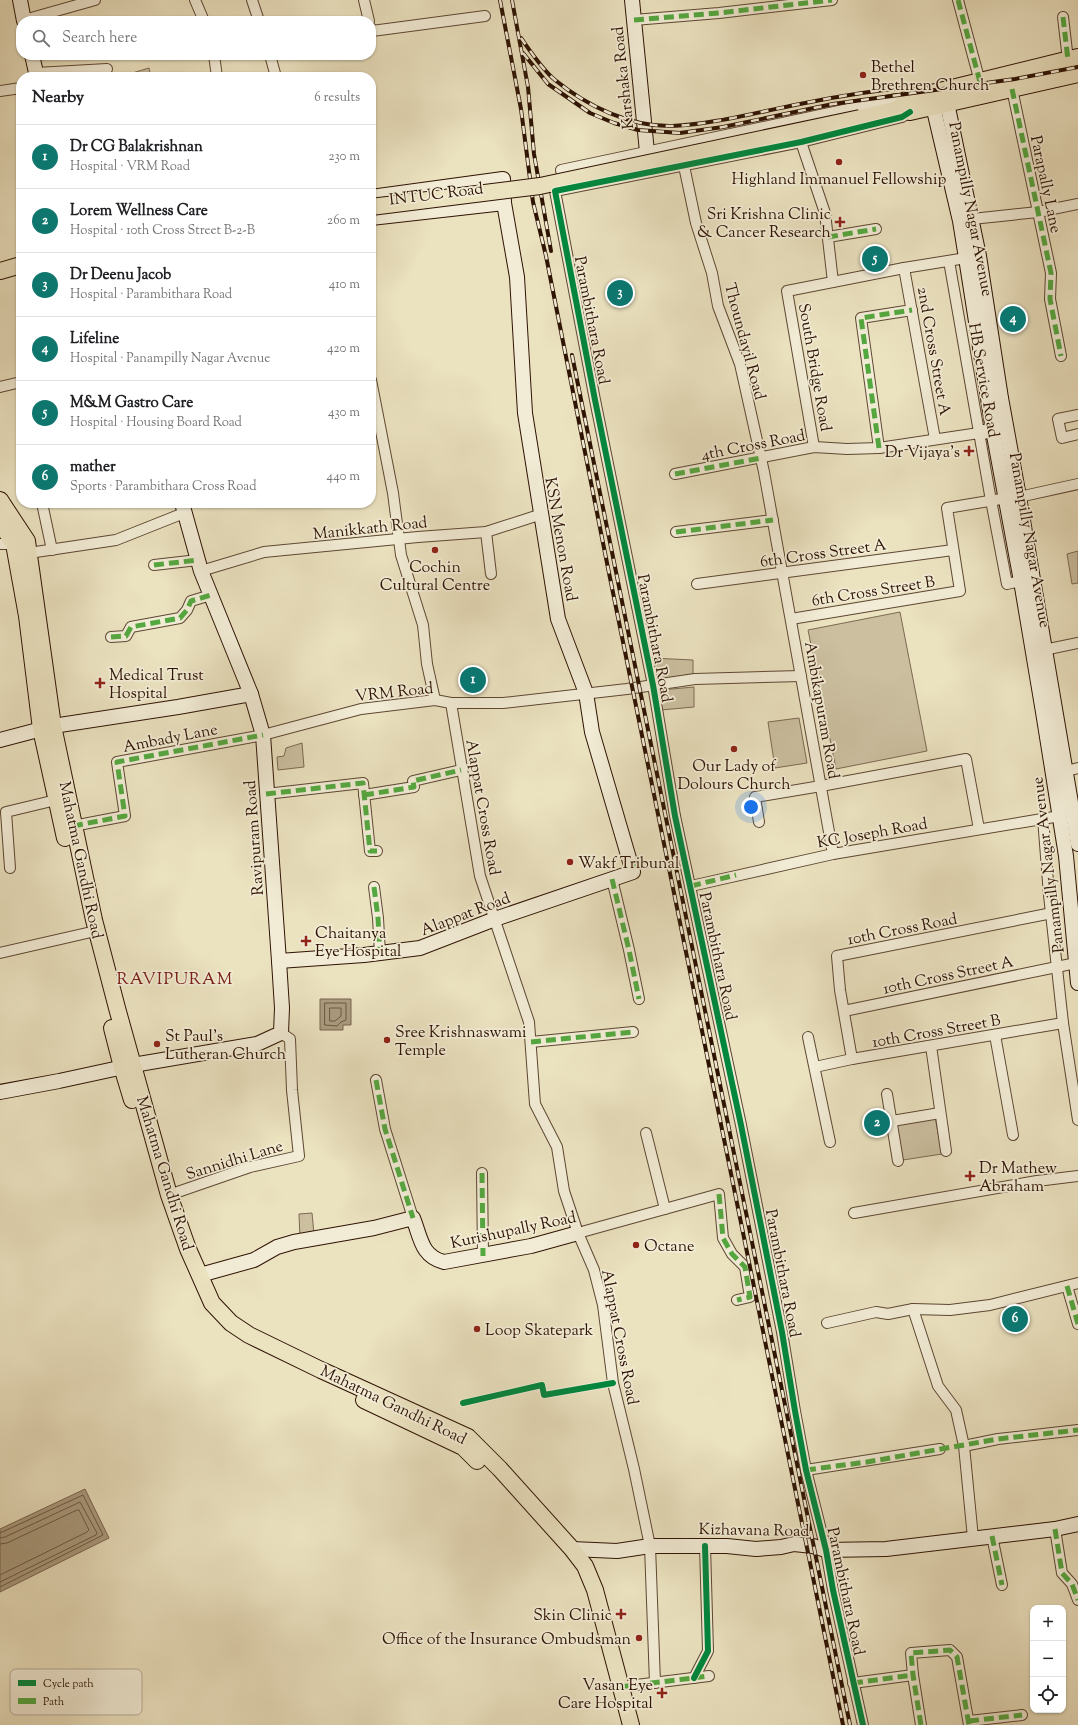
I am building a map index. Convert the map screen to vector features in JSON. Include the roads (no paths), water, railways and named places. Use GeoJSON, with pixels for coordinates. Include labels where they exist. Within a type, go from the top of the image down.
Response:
{"type":"FeatureCollection","features":[{"type":"Feature","properties":{"kind":"main road"},"geometry":{"type":"LineString","coordinates":[[376,206],[540,186],[860,118],[905,106],[943,100],[1012,89],[1071,76],[1068,60],[980,82],[943,100],[905,106]]}},
{"type":"Feature","properties":{"kind":"main road"},"geometry":{"type":"LineString","coordinates":[[0,261],[16,257]]}},
{"type":"Feature","properties":{"kind":"main road"},"geometry":{"type":"LineString","coordinates":[[0,271],[16,266]]}},
{"type":"Feature","properties":{"kind":"main road","name":"Mahatma Gandhi Road"},"geometry":{"type":"LineString","coordinates":[[0,500],[27,541],[56,800],[87,933],[169,1195],[188,1249],[212,1303],[228,1327]]}},
{"type":"Feature","properties":{"kind":"main road","name":"Mahatma Gandhi Road"},"geometry":{"type":"LineString","coordinates":[[0,522],[27,616],[47,728],[73,826],[142,1131],[154,1177],[187,1272],[204,1307],[228,1327],[272,1356],[463,1447],[568,1552],[585,1566],[594,1590],[631,1725]]}},
{"type":"Feature","properties":{"kind":"main road","name":"Mahatma Gandhi Road"},"geometry":{"type":"LineString","coordinates":[[568,1552],[586,1593],[622,1725]]}},
{"type":"Feature","properties":{"kind":"street"},"geometry":{"type":"LineString","coordinates":[[20,0],[23,16]]}},
{"type":"Feature","properties":{"kind":"street"},"geometry":{"type":"LineString","coordinates":[[38,16],[95,0]]}},
{"type":"Feature","properties":{"kind":"street"},"geometry":{"type":"LineString","coordinates":[[195,0],[202,16]]}},
{"type":"Feature","properties":{"kind":"street"},"geometry":{"type":"LineString","coordinates":[[252,0],[257,16]]}},
{"type":"Feature","properties":{"kind":"street"},"geometry":{"type":"LineString","coordinates":[[364,0],[368,16]]}},
{"type":"Feature","properties":{"kind":"street","name":"Karshaka Road"},"geometry":{"type":"LineString","coordinates":[[632,0],[647,152]]}},
{"type":"Feature","properties":{"kind":"street"},"geometry":{"type":"LineString","coordinates":[[634,20],[720,13],[832,0]]}},
{"type":"Feature","properties":{"kind":"street"},"geometry":{"type":"LineString","coordinates":[[958,0],[980,82]]}},
{"type":"Feature","properties":{"kind":"street"},"geometry":{"type":"LineString","coordinates":[[376,30],[486,16]]}},
{"type":"Feature","properties":{"kind":"street"},"geometry":{"type":"LineString","coordinates":[[1063,17],[1068,60]]}},
{"type":"Feature","properties":{"kind":"street"},"geometry":{"type":"LineString","coordinates":[[33,60],[35,72]]}},
{"type":"Feature","properties":{"kind":"street"},"geometry":{"type":"LineString","coordinates":[[215,60],[216,72]]}},
{"type":"Feature","properties":{"kind":"street"},"geometry":{"type":"LineString","coordinates":[[271,60],[275,72]]}},
{"type":"Feature","properties":{"kind":"street"},"geometry":{"type":"LineString","coordinates":[[72,72],[107,69]]}},
{"type":"Feature","properties":{"kind":"street"},"geometry":{"type":"LineString","coordinates":[[0,91],[16,89]]}},
{"type":"Feature","properties":{"kind":"street","name":"Parapally Lane"},"geometry":{"type":"LineString","coordinates":[[1012,89],[1051,273],[1050,299],[1061,356]]}},
{"type":"Feature","properties":{"kind":"street"},"geometry":{"type":"LineString","coordinates":[[895,99],[905,106],[902,117],[801,142],[566,188],[561,170],[647,152],[895,99]]}},
{"type":"Feature","properties":{"kind":"street","name":"Panampilly Nagar Avenue"},"geometry":{"type":"LineString","coordinates":[[943,100],[1001,398],[1000,429],[1040,651],[1066,771],[1066,856],[1078,983]]}},
{"type":"Feature","properties":{"kind":"street"},"geometry":{"type":"LineString","coordinates":[[801,142],[825,213],[833,282],[904,268],[973,257]]}},
{"type":"Feature","properties":{"kind":"street","name":"Thoundayil Road"},"geometry":{"type":"LineString","coordinates":[[684,166],[696,223],[712,273],[718,306],[740,364],[761,458],[782,572]]}},
{"type":"Feature","properties":{"kind":"street","name":"KSN Menon Road"},"geometry":{"type":"LineString","coordinates":[[376,196],[503,179],[504,203],[517,277],[524,413],[542,514],[558,619],[586,693],[592,732],[633,872]]}},
{"type":"Feature","properties":{"kind":"street","name":"Parambithara Road"},"geometry":{"type":"LineString","coordinates":[[566,188],[555,191],[653,685],[675,816],[741,1125],[781,1324],[806,1470],[826,1550],[862,1725]]}},
{"type":"Feature","properties":{"kind":"street","name":"INTUC Road"},"geometry":{"type":"LineString","coordinates":[[376,217],[504,203]]}},
{"type":"Feature","properties":{"kind":"street"},"geometry":{"type":"LineString","coordinates":[[966,220],[1038,212],[1078,204]]}},
{"type":"Feature","properties":{"kind":"street"},"geometry":{"type":"LineString","coordinates":[[828,237],[876,229]]}},
{"type":"Feature","properties":{"kind":"street","name":"HB Service Road"},"geometry":{"type":"LineString","coordinates":[[949,261],[1007,584],[1021,581]]}},
{"type":"Feature","properties":{"kind":"street","name":"2nd Cross Street A"},"geometry":{"type":"LineString","coordinates":[[904,268],[935,439]]}},
{"type":"Feature","properties":{"kind":"street","name":"South Bridge Road"},"geometry":{"type":"LineString","coordinates":[[814,447],[788,291],[833,282]]}},
{"type":"Feature","properties":{"kind":"street"},"geometry":{"type":"LineString","coordinates":[[878,448],[862,318],[912,310]]}},
{"type":"Feature","properties":{"kind":"street"},"geometry":{"type":"LineString","coordinates":[[0,387],[16,385]]}},
{"type":"Feature","properties":{"kind":"street"},"geometry":{"type":"LineString","coordinates":[[376,406],[393,493],[401,555],[423,624],[427,664],[435,700]]}},
{"type":"Feature","properties":{"kind":"street"},"geometry":{"type":"LineString","coordinates":[[1078,415],[1058,419],[1062,438],[1078,434]]}},
{"type":"Feature","properties":{"kind":"street"},"geometry":{"type":"LineString","coordinates":[[979,433],[1000,429]]}},
{"type":"Feature","properties":{"kind":"street","name":"4th Cross Road"},"geometry":{"type":"LineString","coordinates":[[675,474],[814,447],[847,449],[878,448],[979,433]]}},
{"type":"Feature","properties":{"kind":"street"},"geometry":{"type":"LineString","coordinates":[[953,550],[947,508],[1078,484]]}},
{"type":"Feature","properties":{"kind":"street","name":"Panampilly Nagar Avenue"},"geometry":{"type":"LineString","coordinates":[[1013,497],[1021,581],[1040,651]]}},
{"type":"Feature","properties":{"kind":"street"},"geometry":{"type":"LineString","coordinates":[[43,508],[52,550]]}},
{"type":"Feature","properties":{"kind":"street"},"geometry":{"type":"LineString","coordinates":[[29,553],[116,540],[183,508]]}},
{"type":"Feature","properties":{"kind":"street","name":"Ravipuram Road"},"geometry":{"type":"LineString","coordinates":[[183,508],[199,565],[251,694],[263,735],[282,1008],[281,1033]]}},
{"type":"Feature","properties":{"kind":"street","name":"Manikkath Road"},"geometry":{"type":"LineString","coordinates":[[154,565],[199,565],[264,552],[486,532],[542,514]]}},
{"type":"Feature","properties":{"kind":"street"},"geometry":{"type":"LineString","coordinates":[[676,532],[773,520]]}},
{"type":"Feature","properties":{"kind":"street"},"geometry":{"type":"LineString","coordinates":[[486,532],[491,574]]}},
{"type":"Feature","properties":{"kind":"street","name":"6th Cross Street A"},"geometry":{"type":"LineString","coordinates":[[696,584],[953,550]]}},
{"type":"Feature","properties":{"kind":"street","name":"6th Cross Street B"},"geometry":{"type":"LineString","coordinates":[[791,619],[960,591],[953,550]]}},
{"type":"Feature","properties":{"kind":"street","name":"Ambikapuram Road"},"geometry":{"type":"LineString","coordinates":[[782,572],[833,854]]}},
{"type":"Feature","properties":{"kind":"street"},"geometry":{"type":"LineString","coordinates":[[111,637],[126,636],[131,627],[180,618],[191,601],[211,595]]}},
{"type":"Feature","properties":{"kind":"street"},"geometry":{"type":"LineString","coordinates":[[1040,651],[1078,643]]}},
{"type":"Feature","properties":{"kind":"street","name":"VRM Road"},"geometry":{"type":"LineString","coordinates":[[263,735],[361,709],[435,700],[451,703],[503,703],[627,689],[695,679],[801,676]]}},
{"type":"Feature","properties":{"kind":"street"},"geometry":{"type":"LineString","coordinates":[[0,740],[47,728],[251,694]]}},
{"type":"Feature","properties":{"kind":"street","name":"Alappat Cross Road"},"geometry":{"type":"LineString","coordinates":[[451,703],[461,770],[480,876],[529,1022],[535,1104],[557,1147],[564,1191],[578,1233],[594,1270],[601,1298],[613,1383],[634,1469],[650,1546],[655,1683]]}},
{"type":"Feature","properties":{"kind":"street","name":"Ambady Lane"},"geometry":{"type":"LineString","coordinates":[[73,826],[125,816],[117,762],[263,735]]}},
{"type":"Feature","properties":{"kind":"street"},"geometry":{"type":"LineString","coordinates":[[759,822],[755,797],[966,759],[979,828]]}},
{"type":"Feature","properties":{"kind":"street"},"geometry":{"type":"LineString","coordinates":[[364,795],[414,787],[413,781],[461,770]]}},
{"type":"Feature","properties":{"kind":"street"},"geometry":{"type":"LineString","coordinates":[[266,794],[363,782],[374,851]]}},
{"type":"Feature","properties":{"kind":"street"},"geometry":{"type":"LineString","coordinates":[[10,868],[6,812],[56,800]]}},
{"type":"Feature","properties":{"kind":"street","name":"Panampilly Nagar Avenue"},"geometry":{"type":"LineString","coordinates":[[1066,815],[1078,844]]}},
{"type":"Feature","properties":{"kind":"street","name":"KC Joseph Road"},"geometry":{"type":"LineString","coordinates":[[691,886],[833,854],[979,828],[1066,815]]}},
{"type":"Feature","properties":{"kind":"street"},"geometry":{"type":"LineString","coordinates":[[1043,818],[1063,1023],[1078,1120]]}},
{"type":"Feature","properties":{"kind":"street","name":"Alappat Road"},"geometry":{"type":"LineString","coordinates":[[279,961],[380,953],[420,948],[495,919],[633,872]]}},
{"type":"Feature","properties":{"kind":"street"},"geometry":{"type":"LineString","coordinates":[[612,879],[639,999]]}},
{"type":"Feature","properties":{"kind":"street"},"geometry":{"type":"LineString","coordinates":[[374,887],[380,953]]}},
{"type":"Feature","properties":{"kind":"street","name":"10th Cross Road"},"geometry":{"type":"LineString","coordinates":[[852,1060],[836,956],[1052,913]]}},
{"type":"Feature","properties":{"kind":"street"},"geometry":{"type":"LineString","coordinates":[[0,953],[87,933]]}},
{"type":"Feature","properties":{"kind":"street"},"geometry":{"type":"LineString","coordinates":[[1058,966],[1077,963]]}},
{"type":"Feature","properties":{"kind":"street","name":"10th Cross Street A"},"geometry":{"type":"LineString","coordinates":[[844,1011],[1058,966]]}},
{"type":"Feature","properties":{"kind":"street","name":"10th Cross Street B"},"geometry":{"type":"LineString","coordinates":[[815,1067],[1063,1023]]}},
{"type":"Feature","properties":{"kind":"street"},"geometry":{"type":"LineString","coordinates":[[531,1042],[633,1032]]}},
{"type":"Feature","properties":{"kind":"street"},"geometry":{"type":"LineString","coordinates":[[0,1092],[128,1066],[257,1044],[281,1033]]}},
{"type":"Feature","properties":{"kind":"street","name":"Sannidhi Lane"},"geometry":{"type":"LineString","coordinates":[[169,1195],[250,1167],[299,1156],[292,1090],[290,1039],[281,1033]]}},
{"type":"Feature","properties":{"kind":"street"},"geometry":{"type":"LineString","coordinates":[[995,1036],[1013,1135]]}},
{"type":"Feature","properties":{"kind":"street"},"geometry":{"type":"LineString","coordinates":[[808,1037],[830,1142]]}},
{"type":"Feature","properties":{"kind":"street"},"geometry":{"type":"LineString","coordinates":[[931,1046],[946,1151]]}},
{"type":"Feature","properties":{"kind":"street"},"geometry":{"type":"LineString","coordinates":[[200,1275],[254,1260],[277,1247],[294,1242],[374,1228],[413,1218],[385,1129],[376,1080]]}},
{"type":"Feature","properties":{"kind":"street"},"geometry":{"type":"LineString","coordinates":[[887,1094],[898,1161]]}},
{"type":"Feature","properties":{"kind":"street"},"geometry":{"type":"LineString","coordinates":[[892,1121],[940,1113]]}},
{"type":"Feature","properties":{"kind":"street"},"geometry":{"type":"LineString","coordinates":[[646,1133],[665,1209]]}},
{"type":"Feature","properties":{"kind":"street"},"geometry":{"type":"LineString","coordinates":[[482,1173],[483,1256]]}},
{"type":"Feature","properties":{"kind":"street"},"geometry":{"type":"LineString","coordinates":[[854,1213],[1037,1181],[1078,1176]]}},
{"type":"Feature","properties":{"kind":"street","name":"Kurishupally Road"},"geometry":{"type":"LineString","coordinates":[[413,1218],[426,1253],[434,1259],[444,1262],[531,1246],[719,1194],[723,1238],[732,1254],[745,1267],[750,1297],[737,1300]]}},
{"type":"Feature","properties":{"kind":"street"},"geometry":{"type":"LineString","coordinates":[[827,1323],[876,1312],[888,1314],[913,1309],[950,1310],[990,1305],[1078,1283]]}},
{"type":"Feature","properties":{"kind":"street"},"geometry":{"type":"LineString","coordinates":[[1067,1286],[1078,1324]]}},
{"type":"Feature","properties":{"kind":"street"},"geometry":{"type":"LineString","coordinates":[[913,1309],[938,1386],[956,1410],[964,1446],[973,1538]]}},
{"type":"Feature","properties":{"kind":"street"},"geometry":{"type":"LineString","coordinates":[[964,1446],[998,1439],[1078,1430]]}},
{"type":"Feature","properties":{"kind":"street"},"geometry":{"type":"LineString","coordinates":[[806,1470],[940,1449]]}},
{"type":"Feature","properties":{"kind":"street","name":"Kizhavana Road"},"geometry":{"type":"LineString","coordinates":[[568,1552],[618,1551],[650,1546],[727,1546],[756,1549],[781,1547],[794,1544],[813,1546],[826,1550],[886,1549],[1055,1529],[1078,1524]]}},
{"type":"Feature","properties":{"kind":"street"},"geometry":{"type":"LineString","coordinates":[[1055,1529],[1062,1573],[1072,1584],[1078,1600]]}},
{"type":"Feature","properties":{"kind":"street"},"geometry":{"type":"LineString","coordinates":[[992,1536],[1002,1585]]}},
{"type":"Feature","properties":{"kind":"street"},"geometry":{"type":"LineString","coordinates":[[694,1678],[708,1651],[705,1546]]}},
{"type":"Feature","properties":{"kind":"street"},"geometry":{"type":"LineString","coordinates":[[921,1725],[911,1653],[950,1650],[957,1657],[969,1723],[1022,1715]]}},
{"type":"Feature","properties":{"kind":"street"},"geometry":{"type":"LineString","coordinates":[[853,1683],[913,1675]]}},
{"type":"Feature","properties":{"kind":"street"},"geometry":{"type":"LineString","coordinates":[[620,1687],[709,1676]]}},
{"type":"Feature","properties":{"kind":"water"},"geometry":{"type":"Polygon","coordinates":[[[320,999],[351,999],[351,1025],[343,1025],[343,1030],[320,1030],[320,999]]]}},
{"type":"Feature","properties":{"kind":"water"},"geometry":{"type":"Polygon","coordinates":[[[1009,1311],[1019,1311],[1021,1327],[1010,1328],[1009,1311]]]}},
{"type":"Feature","properties":{"kind":"water"},"geometry":{"type":"Polygon","coordinates":[[[85,1489],[109,1538],[0,1592],[0,1529],[85,1489]]]}},
{"type":"Feature","properties":{"kind":"railway"},"geometry":{"type":"LineString","coordinates":[[500,0],[521,109],[533,202],[546,256],[843,1725]]}},
{"type":"Feature","properties":{"kind":"railway"},"geometry":{"type":"LineString","coordinates":[[512,0],[528,87],[534,154],[551,251]]}},
{"type":"Feature","properties":{"kind":"railway"},"geometry":{"type":"LineString","coordinates":[[521,38],[550,76],[567,89],[610,113],[640,123],[656,125],[672,126],[704,123],[832,98],[881,90],[930,85]]}},
{"type":"Feature","properties":{"kind":"railway"},"geometry":{"type":"LineString","coordinates":[[523,53],[548,84],[590,113],[614,123],[638,130],[680,133],[723,127],[833,104],[1015,79],[1078,67]]}},
{"type":"Feature","properties":{"kind":"railway"},"geometry":{"type":"LineString","coordinates":[[572,355],[850,1725]]}},
{"type":"Feature","properties":{"kind":"place","name":"Bethel Brethren Church"},"geometry":{"type":"Point","coordinates":[863,75]}},
{"type":"Feature","properties":{"kind":"place","name":"Highland Immanuel Fellowship"},"geometry":{"type":"Point","coordinates":[839,162]}},
{"type":"Feature","properties":{"kind":"place","name":"Sri Krishna Clinic & Cancer Research"},"geometry":{"type":"Point","coordinates":[840,222]}},
{"type":"Feature","properties":{"kind":"place","name":"M&M Gastro Care"},"geometry":{"type":"Point","coordinates":[875,259]}},
{"type":"Feature","properties":{"kind":"place","name":"Dr Deenu Jacob"},"geometry":{"type":"Point","coordinates":[620,293]}},
{"type":"Feature","properties":{"kind":"place","name":"Lifeline"},"geometry":{"type":"Point","coordinates":[1013,319]}},
{"type":"Feature","properties":{"kind":"place","name":"Dr Vijaya's"},"geometry":{"type":"Point","coordinates":[969,451]}},
{"type":"Feature","properties":{"kind":"place","name":"Cochin Cultural Centre"},"geometry":{"type":"Point","coordinates":[435,550]}},
{"type":"Feature","properties":{"kind":"place","name":"Dr CG Balakrishnan"},"geometry":{"type":"Point","coordinates":[473,680]}},
{"type":"Feature","properties":{"kind":"place","name":"Medical Trust Hospital"},"geometry":{"type":"Point","coordinates":[100,683]}},
{"type":"Feature","properties":{"kind":"place","name":"Our Lady of Dolours Church"},"geometry":{"type":"Point","coordinates":[734,749]}},
{"type":"Feature","properties":{"kind":"place","name":"Wakf Tribunal"},"geometry":{"type":"Point","coordinates":[570,862]}},
{"type":"Feature","properties":{"kind":"place","name":"Chaitanya Eye Hospital"},"geometry":{"type":"Point","coordinates":[306,941]}},
{"type":"Feature","properties":{"kind":"place","name":"Sree Krishnaswami Temple"},"geometry":{"type":"Point","coordinates":[387,1040]}},
{"type":"Feature","properties":{"kind":"place","name":"St Paul's Lutheran Church"},"geometry":{"type":"Point","coordinates":[157,1044]}},
{"type":"Feature","properties":{"kind":"place","name":"Lorem Wellness Care"},"geometry":{"type":"Point","coordinates":[877,1123]}},
{"type":"Feature","properties":{"kind":"place","name":"Dr Mathew Abraham"},"geometry":{"type":"Point","coordinates":[970,1176]}},
{"type":"Feature","properties":{"kind":"place","name":"Octane"},"geometry":{"type":"Point","coordinates":[636,1245]}},
{"type":"Feature","properties":{"kind":"place","name":"mather"},"geometry":{"type":"Point","coordinates":[1015,1319]}},
{"type":"Feature","properties":{"kind":"place","name":"Loop Skatepark"},"geometry":{"type":"Point","coordinates":[477,1329]}},
{"type":"Feature","properties":{"kind":"place","name":"Skin Clinic"},"geometry":{"type":"Point","coordinates":[621,1614]}},
{"type":"Feature","properties":{"kind":"place","name":"Office of the Insurance Ombudsman"},"geometry":{"type":"Point","coordinates":[639,1638]}},
{"type":"Feature","properties":{"kind":"place","name":"Vasan Eye Care Hospital"},"geometry":{"type":"Point","coordinates":[662,1693]}},
{"type":"Feature","properties":{"kind":"district","name":"RAVIPURAM"},"geometry":{"type":"Point","coordinates":[175,978]}}]}
